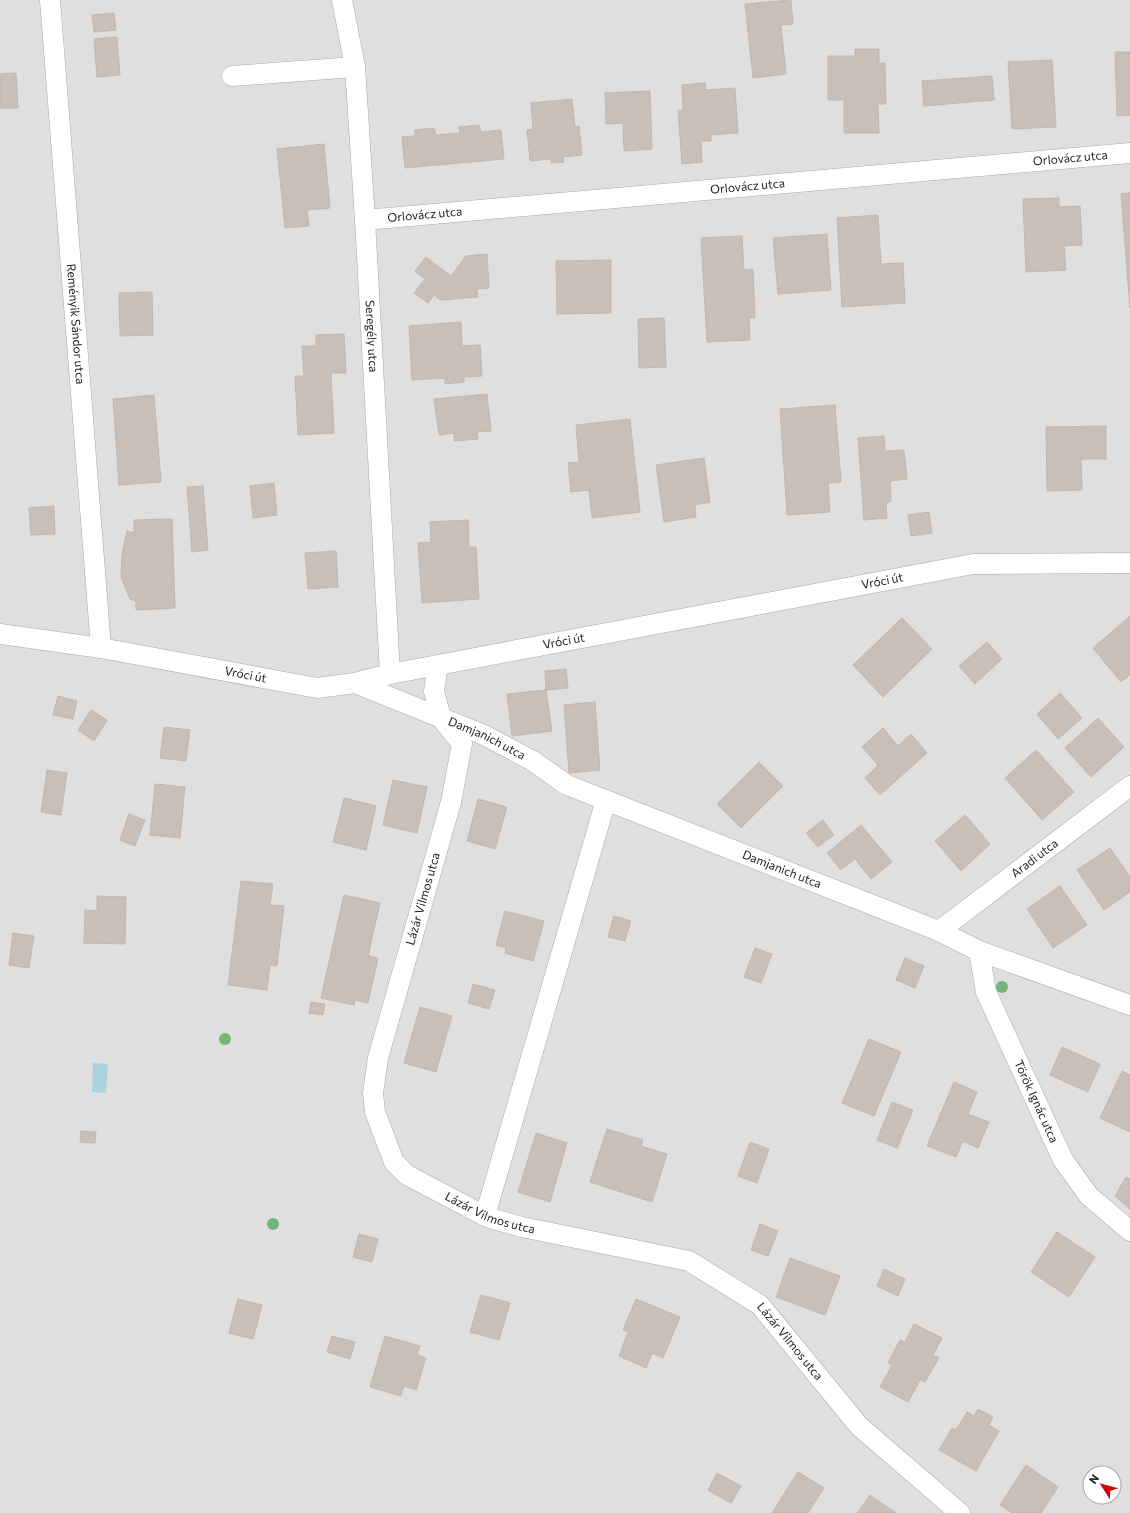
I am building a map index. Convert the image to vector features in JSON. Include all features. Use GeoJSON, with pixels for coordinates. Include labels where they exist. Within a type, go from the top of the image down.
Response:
{"type":"FeatureCollection","features":[{"type":"Feature","properties":{"kind":"street","name":"Reményik Sándor utca"},"geometry":{"type":"LineString","coordinates":[[50,0],[101,648]]}},
{"type":"Feature","properties":{"kind":"street","name":"Seregély utca"},"geometry":{"type":"LineString","coordinates":[[342,0],[355,67],[390,674]]}},
{"type":"Feature","properties":{"kind":"street"},"geometry":{"type":"LineString","coordinates":[[232,76],[355,67]]}},
{"type":"Feature","properties":{"kind":"street","name":"Orlovácz utca"},"geometry":{"type":"LineString","coordinates":[[365,220],[1130,153]]}},
{"type":"Feature","properties":{"kind":"street","name":"Vróci út"},"geometry":{"type":"LineString","coordinates":[[0,634],[101,648],[317,688],[355,683],[438,664],[973,564],[1130,563]]}},
{"type":"Feature","properties":{"kind":"street"},"geometry":{"type":"LineString","coordinates":[[438,664],[434,691],[441,718]]}},
{"type":"Feature","properties":{"kind":"street","name":"Damjanich utca"},"geometry":{"type":"LineString","coordinates":[[355,683],[484,735],[533,761],[567,785],[939,931],[979,951],[1130,1005]]}},
{"type":"Feature","properties":{"kind":"street","name":"Lázár Vilmos utca"},"geometry":{"type":"LineString","coordinates":[[441,718],[462,744],[451,802],[378,1058],[373,1093],[374,1112],[394,1162],[407,1175],[485,1216],[522,1227],[690,1261],[760,1305],[859,1426],[960,1513]]}},
{"type":"Feature","properties":{"kind":"street","name":"Aradi utca"},"geometry":{"type":"LineString","coordinates":[[939,931],[1130,786]]}},
{"type":"Feature","properties":{"kind":"street"},"geometry":{"type":"LineString","coordinates":[[485,1216],[606,800]]}},
{"type":"Feature","properties":{"kind":"street","name":"Török Ignác utca"},"geometry":{"type":"LineString","coordinates":[[979,951],[986,992],[1063,1160],[1089,1196],[1130,1231]]}},
{"type":"Feature","properties":{"kind":"shaded area"},"geometry":{"type":"Polygon","coordinates":[[[0,0],[1130,0],[1130,1513],[0,1513],[0,0]]]}},
{"type":"Feature","properties":{"kind":"water"},"geometry":{"type":"Polygon","coordinates":[[[93,1063],[108,1064],[106,1093],[92,1092],[93,1063]]]}},
{"type":"Feature","properties":{"kind":"building"},"geometry":{"type":"Polygon","coordinates":[[[791,0],[793,24],[781,25],[786,74],[753,78],[745,4],[791,0]]]}},
{"type":"Feature","properties":{"kind":"building"},"geometry":{"type":"Polygon","coordinates":[[[114,13],[116,30],[94,32],[92,15],[114,13]]]}},
{"type":"Feature","properties":{"kind":"building"},"geometry":{"type":"Polygon","coordinates":[[[117,37],[120,75],[97,77],[94,39],[117,37]]]}},
{"type":"Feature","properties":{"kind":"building"},"geometry":{"type":"Polygon","coordinates":[[[855,49],[879,49],[879,63],[885,63],[886,104],[878,104],[879,133],[844,133],[844,100],[828,100],[828,56],[855,56],[855,49]]]}},
{"type":"Feature","properties":{"kind":"building"},"geometry":{"type":"Polygon","coordinates":[[[1115,52],[1130,52],[1130,115],[1117,116],[1115,52]]]}},
{"type":"Feature","properties":{"kind":"building"},"geometry":{"type":"Polygon","coordinates":[[[1052,60],[1056,127],[1012,129],[1008,62],[1052,60]]]}},
{"type":"Feature","properties":{"kind":"building"},"geometry":{"type":"Polygon","coordinates":[[[16,73],[18,108],[0,108],[0,74],[16,73]]]}},
{"type":"Feature","properties":{"kind":"building"},"geometry":{"type":"Polygon","coordinates":[[[992,76],[994,100],[924,106],[922,81],[992,76]]]}},
{"type":"Feature","properties":{"kind":"building"},"geometry":{"type":"Polygon","coordinates":[[[705,83],[706,90],[735,88],[738,133],[711,135],[711,141],[701,141],[702,162],[682,164],[678,110],[683,110],[682,85],[705,83]]]}},
{"type":"Feature","properties":{"kind":"building"},"geometry":{"type":"Polygon","coordinates":[[[650,91],[652,149],[624,151],[623,123],[606,124],[605,93],[650,91]]]}},
{"type":"Feature","properties":{"kind":"building"},"geometry":{"type":"Polygon","coordinates":[[[572,99],[575,127],[579,126],[582,155],[563,157],[564,162],[551,163],[551,159],[530,161],[527,130],[533,129],[531,103],[572,99]]]}},
{"type":"Feature","properties":{"kind":"building"},"geometry":{"type":"Polygon","coordinates":[[[479,125],[481,132],[501,130],[504,159],[405,168],[402,137],[415,136],[415,130],[434,128],[436,135],[460,133],[459,127],[479,125]]]}},
{"type":"Feature","properties":{"kind":"building"},"geometry":{"type":"Polygon","coordinates":[[[324,144],[330,208],[307,210],[309,226],[285,228],[277,149],[324,144]]]}},
{"type":"Feature","properties":{"kind":"building"},"geometry":{"type":"Polygon","coordinates":[[[1130,193],[1130,308],[1121,194],[1130,193]]]}},
{"type":"Feature","properties":{"kind":"building"},"geometry":{"type":"Polygon","coordinates":[[[1059,198],[1059,207],[1080,206],[1082,245],[1064,246],[1066,270],[1026,272],[1023,199],[1059,198]]]}},
{"type":"Feature","properties":{"kind":"building"},"geometry":{"type":"Polygon","coordinates":[[[878,215],[881,264],[903,263],[905,303],[842,307],[837,218],[878,215]]]}},
{"type":"Feature","properties":{"kind":"building"},"geometry":{"type":"Polygon","coordinates":[[[827,234],[831,290],[778,294],[773,238],[827,234]]]}},
{"type":"Feature","properties":{"kind":"building"},"geometry":{"type":"Polygon","coordinates":[[[742,236],[744,270],[753,269],[755,318],[749,318],[750,340],[707,342],[701,238],[742,236]]]}},
{"type":"Feature","properties":{"kind":"building"},"geometry":{"type":"Polygon","coordinates":[[[487,254],[489,288],[477,289],[478,297],[440,300],[434,295],[428,303],[414,293],[425,279],[415,271],[426,257],[451,276],[466,256],[487,254]]]}},
{"type":"Feature","properties":{"kind":"building"},"geometry":{"type":"Polygon","coordinates":[[[611,260],[611,313],[557,314],[556,261],[611,260]]]}},
{"type":"Feature","properties":{"kind":"building"},"geometry":{"type":"Polygon","coordinates":[[[152,292],[153,335],[120,336],[119,293],[152,292]]]}},
{"type":"Feature","properties":{"kind":"building"},"geometry":{"type":"Polygon","coordinates":[[[664,318],[666,367],[639,368],[638,319],[664,318]]]}},
{"type":"Feature","properties":{"kind":"building"},"geometry":{"type":"Polygon","coordinates":[[[461,322],[462,346],[480,345],[482,376],[464,377],[464,382],[445,384],[445,378],[412,380],[409,326],[461,322]]]}},
{"type":"Feature","properties":{"kind":"building"},"geometry":{"type":"Polygon","coordinates":[[[344,334],[346,373],[331,373],[334,433],[298,435],[295,376],[304,376],[302,346],[316,346],[316,335],[344,334]]]}},
{"type":"Feature","properties":{"kind":"building"},"geometry":{"type":"Polygon","coordinates":[[[487,394],[491,431],[477,432],[478,439],[454,441],[454,433],[439,435],[434,399],[487,394]]]}},
{"type":"Feature","properties":{"kind":"building"},"geometry":{"type":"Polygon","coordinates":[[[154,395],[161,482],[119,485],[113,399],[154,395]]]}},
{"type":"Feature","properties":{"kind":"building"},"geometry":{"type":"Polygon","coordinates":[[[835,405],[841,482],[828,483],[830,512],[787,515],[780,409],[835,405]]]}},
{"type":"Feature","properties":{"kind":"building"},"geometry":{"type":"Polygon","coordinates":[[[630,419],[640,512],[592,518],[589,490],[571,492],[568,463],[579,462],[576,425],[630,419]]]}},
{"type":"Feature","properties":{"kind":"building"},"geometry":{"type":"Polygon","coordinates":[[[1106,426],[1106,459],[1081,459],[1082,490],[1047,491],[1046,427],[1106,426]]]}},
{"type":"Feature","properties":{"kind":"building"},"geometry":{"type":"Polygon","coordinates":[[[884,436],[885,451],[904,450],[907,479],[890,481],[891,501],[886,503],[887,518],[864,520],[858,438],[884,436]]]}},
{"type":"Feature","properties":{"kind":"building"},"geometry":{"type":"Polygon","coordinates":[[[704,458],[710,502],[695,505],[696,517],[664,522],[656,465],[704,458]]]}},
{"type":"Feature","properties":{"kind":"building"},"geometry":{"type":"Polygon","coordinates":[[[274,483],[277,515],[253,518],[250,486],[274,483]]]}},
{"type":"Feature","properties":{"kind":"building"},"geometry":{"type":"Polygon","coordinates":[[[203,486],[208,550],[192,552],[187,487],[203,486]]]}},
{"type":"Feature","properties":{"kind":"building"},"geometry":{"type":"Polygon","coordinates":[[[54,506],[55,534],[31,535],[29,508],[54,506]]]}},
{"type":"Feature","properties":{"kind":"building"},"geometry":{"type":"Polygon","coordinates":[[[929,512],[932,533],[911,536],[908,515],[929,512]]]}},
{"type":"Feature","properties":{"kind":"building"},"geometry":{"type":"Polygon","coordinates":[[[172,519],[175,608],[136,610],[136,601],[130,599],[121,577],[122,554],[127,531],[134,533],[134,520],[172,519]]]}},
{"type":"Feature","properties":{"kind":"building"},"geometry":{"type":"Polygon","coordinates":[[[468,520],[469,547],[476,547],[479,599],[422,603],[418,543],[431,542],[430,522],[468,520]]]}},
{"type":"Feature","properties":{"kind":"building"},"geometry":{"type":"Polygon","coordinates":[[[336,551],[338,587],[308,589],[305,553],[336,551]]]}},
{"type":"Feature","properties":{"kind":"building"},"geometry":{"type":"Polygon","coordinates":[[[1130,616],[1130,675],[1121,682],[1093,648],[1130,616]]]}},
{"type":"Feature","properties":{"kind":"building"},"geometry":{"type":"Polygon","coordinates":[[[902,618],[932,649],[883,697],[853,665],[902,618]]]}},
{"type":"Feature","properties":{"kind":"building"},"geometry":{"type":"Polygon","coordinates":[[[987,642],[1002,659],[975,684],[959,666],[987,642]]]}},
{"type":"Feature","properties":{"kind":"building"},"geometry":{"type":"Polygon","coordinates":[[[566,669],[568,688],[546,690],[545,671],[566,669]]]}},
{"type":"Feature","properties":{"kind":"building"},"geometry":{"type":"Polygon","coordinates":[[[546,690],[552,731],[512,736],[507,694],[546,690]]]}},
{"type":"Feature","properties":{"kind":"building"},"geometry":{"type":"Polygon","coordinates":[[[1060,693],[1082,718],[1058,739],[1037,714],[1060,693]]]}},
{"type":"Feature","properties":{"kind":"building"},"geometry":{"type":"Polygon","coordinates":[[[58,696],[77,701],[73,719],[53,715],[58,696]]]}},
{"type":"Feature","properties":{"kind":"building"},"geometry":{"type":"Polygon","coordinates":[[[595,702],[600,770],[569,773],[564,705],[595,702]]]}},
{"type":"Feature","properties":{"kind":"building"},"geometry":{"type":"Polygon","coordinates":[[[91,710],[107,720],[94,741],[78,730],[91,710]]]}},
{"type":"Feature","properties":{"kind":"building"},"geometry":{"type":"Polygon","coordinates":[[[1098,718],[1124,747],[1091,777],[1065,748],[1098,718]]]}},
{"type":"Feature","properties":{"kind":"building"},"geometry":{"type":"Polygon","coordinates":[[[164,727],[190,730],[186,761],[160,758],[164,727]]]}},
{"type":"Feature","properties":{"kind":"building"},"geometry":{"type":"Polygon","coordinates":[[[883,728],[898,746],[911,734],[927,753],[880,795],[865,778],[878,765],[862,747],[883,728]]]}},
{"type":"Feature","properties":{"kind":"building"},"geometry":{"type":"Polygon","coordinates":[[[1036,750],[1074,792],[1042,820],[1005,778],[1036,750]]]}},
{"type":"Feature","properties":{"kind":"building"},"geometry":{"type":"Polygon","coordinates":[[[759,762],[783,786],[741,828],[717,804],[759,762]]]}},
{"type":"Feature","properties":{"kind":"building"},"geometry":{"type":"Polygon","coordinates":[[[47,770],[67,773],[61,815],[41,812],[47,770]]]}},
{"type":"Feature","properties":{"kind":"building"},"geometry":{"type":"Polygon","coordinates":[[[393,780],[427,787],[417,833],[383,825],[393,780]]]}},
{"type":"Feature","properties":{"kind":"building"},"geometry":{"type":"Polygon","coordinates":[[[155,784],[185,787],[180,838],[150,835],[155,784]]]}},
{"type":"Feature","properties":{"kind":"building"},"geometry":{"type":"Polygon","coordinates":[[[344,798],[376,806],[366,850],[333,842],[344,798]]]}},
{"type":"Feature","properties":{"kind":"building"},"geometry":{"type":"Polygon","coordinates":[[[478,799],[507,807],[495,849],[467,841],[478,799]]]}},
{"type":"Feature","properties":{"kind":"building"},"geometry":{"type":"Polygon","coordinates":[[[129,814],[145,820],[135,846],[120,840],[129,814]]]}},
{"type":"Feature","properties":{"kind":"building"},"geometry":{"type":"Polygon","coordinates":[[[965,815],[990,844],[961,871],[935,841],[965,815]]]}},
{"type":"Feature","properties":{"kind":"building"},"geometry":{"type":"Polygon","coordinates":[[[823,820],[834,835],[818,847],[806,833],[823,820]]]}},
{"type":"Feature","properties":{"kind":"building"},"geometry":{"type":"Polygon","coordinates":[[[861,825],[892,862],[871,879],[855,859],[841,870],[827,853],[861,825]]]}},
{"type":"Feature","properties":{"kind":"building"},"geometry":{"type":"Polygon","coordinates":[[[1110,848],[1130,877],[1130,892],[1104,910],[1077,870],[1110,848]]]}},
{"type":"Feature","properties":{"kind":"building"},"geometry":{"type":"Polygon","coordinates":[[[241,881],[273,884],[270,905],[284,906],[277,966],[270,965],[267,990],[228,985],[241,881]]]}},
{"type":"Feature","properties":{"kind":"building"},"geometry":{"type":"Polygon","coordinates":[[[1060,886],[1087,925],[1053,948],[1027,909],[1060,886]]]}},
{"type":"Feature","properties":{"kind":"building"},"geometry":{"type":"Polygon","coordinates":[[[344,895],[380,903],[368,956],[378,958],[368,1003],[355,1000],[354,1005],[321,998],[344,895]]]}},
{"type":"Feature","properties":{"kind":"building"},"geometry":{"type":"Polygon","coordinates":[[[97,896],[126,897],[125,944],[84,943],[85,910],[97,911],[97,896]]]}},
{"type":"Feature","properties":{"kind":"building"},"geometry":{"type":"Polygon","coordinates":[[[505,911],[544,921],[533,961],[505,953],[506,948],[496,945],[505,911]]]}},
{"type":"Feature","properties":{"kind":"building"},"geometry":{"type":"Polygon","coordinates":[[[614,916],[631,921],[625,941],[608,937],[614,916]]]}},
{"type":"Feature","properties":{"kind":"building"},"geometry":{"type":"Polygon","coordinates":[[[13,933],[34,936],[29,968],[9,965],[13,933]]]}},
{"type":"Feature","properties":{"kind":"building"},"geometry":{"type":"Polygon","coordinates":[[[755,948],[772,954],[761,983],[744,977],[755,948]]]}},
{"type":"Feature","properties":{"kind":"building"},"geometry":{"type":"Polygon","coordinates":[[[905,958],[924,966],[915,988],[896,980],[905,958]]]}},
{"type":"Feature","properties":{"kind":"building"},"geometry":{"type":"Polygon","coordinates":[[[473,984],[495,990],[489,1009],[468,1003],[473,984]]]}},
{"type":"Feature","properties":{"kind":"building"},"geometry":{"type":"Polygon","coordinates":[[[311,1002],[325,1004],[323,1015],[309,1013],[311,1002]]]}},
{"type":"Feature","properties":{"kind":"building"},"geometry":{"type":"Polygon","coordinates":[[[420,1007],[452,1016],[436,1072],[404,1063],[420,1007]]]}},
{"type":"Feature","properties":{"kind":"building"},"geometry":{"type":"Polygon","coordinates":[[[869,1039],[901,1052],[874,1116],[842,1103],[869,1039]]]}},
{"type":"Feature","properties":{"kind":"building"},"geometry":{"type":"Polygon","coordinates":[[[1062,1047],[1100,1064],[1088,1092],[1050,1075],[1062,1047]]]}},
{"type":"Feature","properties":{"kind":"building"},"geometry":{"type":"Polygon","coordinates":[[[1122,1071],[1130,1075],[1130,1132],[1100,1118],[1122,1071]]]}},
{"type":"Feature","properties":{"kind":"building"},"geometry":{"type":"Polygon","coordinates":[[[954,1082],[977,1092],[968,1114],[989,1122],[978,1148],[963,1141],[956,1157],[927,1146],[954,1082]]]}},
{"type":"Feature","properties":{"kind":"building"},"geometry":{"type":"Polygon","coordinates":[[[892,1102],[913,1110],[897,1148],[877,1140],[892,1102]]]}},
{"type":"Feature","properties":{"kind":"building"},"geometry":{"type":"Polygon","coordinates":[[[607,1129],[643,1140],[641,1146],[667,1154],[652,1202],[590,1182],[607,1129]]]}},
{"type":"Feature","properties":{"kind":"building"},"geometry":{"type":"Polygon","coordinates":[[[81,1131],[96,1132],[95,1143],[80,1142],[81,1131]]]}},
{"type":"Feature","properties":{"kind":"building"},"geometry":{"type":"Polygon","coordinates":[[[536,1133],[567,1143],[550,1202],[518,1192],[536,1133]]]}},
{"type":"Feature","properties":{"kind":"building"},"geometry":{"type":"Polygon","coordinates":[[[750,1142],[769,1149],[757,1183],[738,1176],[750,1142]]]}},
{"type":"Feature","properties":{"kind":"building"},"geometry":{"type":"Polygon","coordinates":[[[1126,1177],[1130,1179],[1130,1209],[1115,1196],[1126,1177]]]}},
{"type":"Feature","properties":{"kind":"building"},"geometry":{"type":"Polygon","coordinates":[[[760,1224],[778,1231],[768,1256],[751,1250],[760,1224]]]}},
{"type":"Feature","properties":{"kind":"building"},"geometry":{"type":"Polygon","coordinates":[[[1057,1232],[1095,1257],[1069,1297],[1031,1272],[1057,1232]]]}},
{"type":"Feature","properties":{"kind":"building"},"geometry":{"type":"Polygon","coordinates":[[[359,1234],[378,1239],[372,1262],[353,1257],[359,1234]]]}},
{"type":"Feature","properties":{"kind":"building"},"geometry":{"type":"Polygon","coordinates":[[[790,1258],[840,1276],[825,1315],[776,1297],[790,1258]]]}},
{"type":"Feature","properties":{"kind":"building"},"geometry":{"type":"Polygon","coordinates":[[[884,1269],[905,1279],[898,1296],[877,1286],[884,1269]]]}},
{"type":"Feature","properties":{"kind":"building"},"geometry":{"type":"Polygon","coordinates":[[[481,1295],[510,1303],[499,1340],[470,1332],[481,1295]]]}},
{"type":"Feature","properties":{"kind":"building"},"geometry":{"type":"Polygon","coordinates":[[[238,1299],[262,1305],[253,1339],[229,1333],[238,1299]]]}},
{"type":"Feature","properties":{"kind":"building"},"geometry":{"type":"Polygon","coordinates":[[[636,1299],[680,1317],[663,1358],[652,1353],[646,1368],[619,1356],[628,1332],[623,1330],[636,1299]]]}},
{"type":"Feature","properties":{"kind":"building"},"geometry":{"type":"Polygon","coordinates":[[[914,1324],[942,1338],[933,1355],[939,1358],[925,1382],[920,1380],[908,1402],[880,1387],[892,1365],[888,1363],[900,1340],[905,1342],[914,1324]]]}},
{"type":"Feature","properties":{"kind":"building"},"geometry":{"type":"Polygon","coordinates":[[[332,1336],[355,1342],[350,1359],[327,1352],[332,1336]]]}},
{"type":"Feature","properties":{"kind":"building"},"geometry":{"type":"Polygon","coordinates":[[[385,1336],[420,1346],[417,1355],[426,1358],[416,1390],[404,1386],[401,1396],[370,1387],[385,1336]]]}},
{"type":"Feature","properties":{"kind":"building"},"geometry":{"type":"Polygon","coordinates":[[[978,1409],[993,1417],[989,1425],[999,1431],[976,1471],[939,1450],[952,1428],[956,1430],[967,1412],[974,1416],[978,1409]]]}},
{"type":"Feature","properties":{"kind":"building"},"geometry":{"type":"Polygon","coordinates":[[[1026,1465],[1058,1487],[1041,1513],[1012,1513],[1000,1505],[1026,1465]]]}},
{"type":"Feature","properties":{"kind":"building"},"geometry":{"type":"Polygon","coordinates":[[[798,1472],[824,1488],[808,1513],[772,1513],[798,1472]]]}},
{"type":"Feature","properties":{"kind":"building"},"geometry":{"type":"Polygon","coordinates":[[[717,1473],[741,1486],[731,1503],[708,1490],[717,1473]]]}},
{"type":"Feature","properties":{"kind":"building"},"geometry":{"type":"Polygon","coordinates":[[[870,1495],[896,1513],[857,1513],[870,1495]]]}}]}
